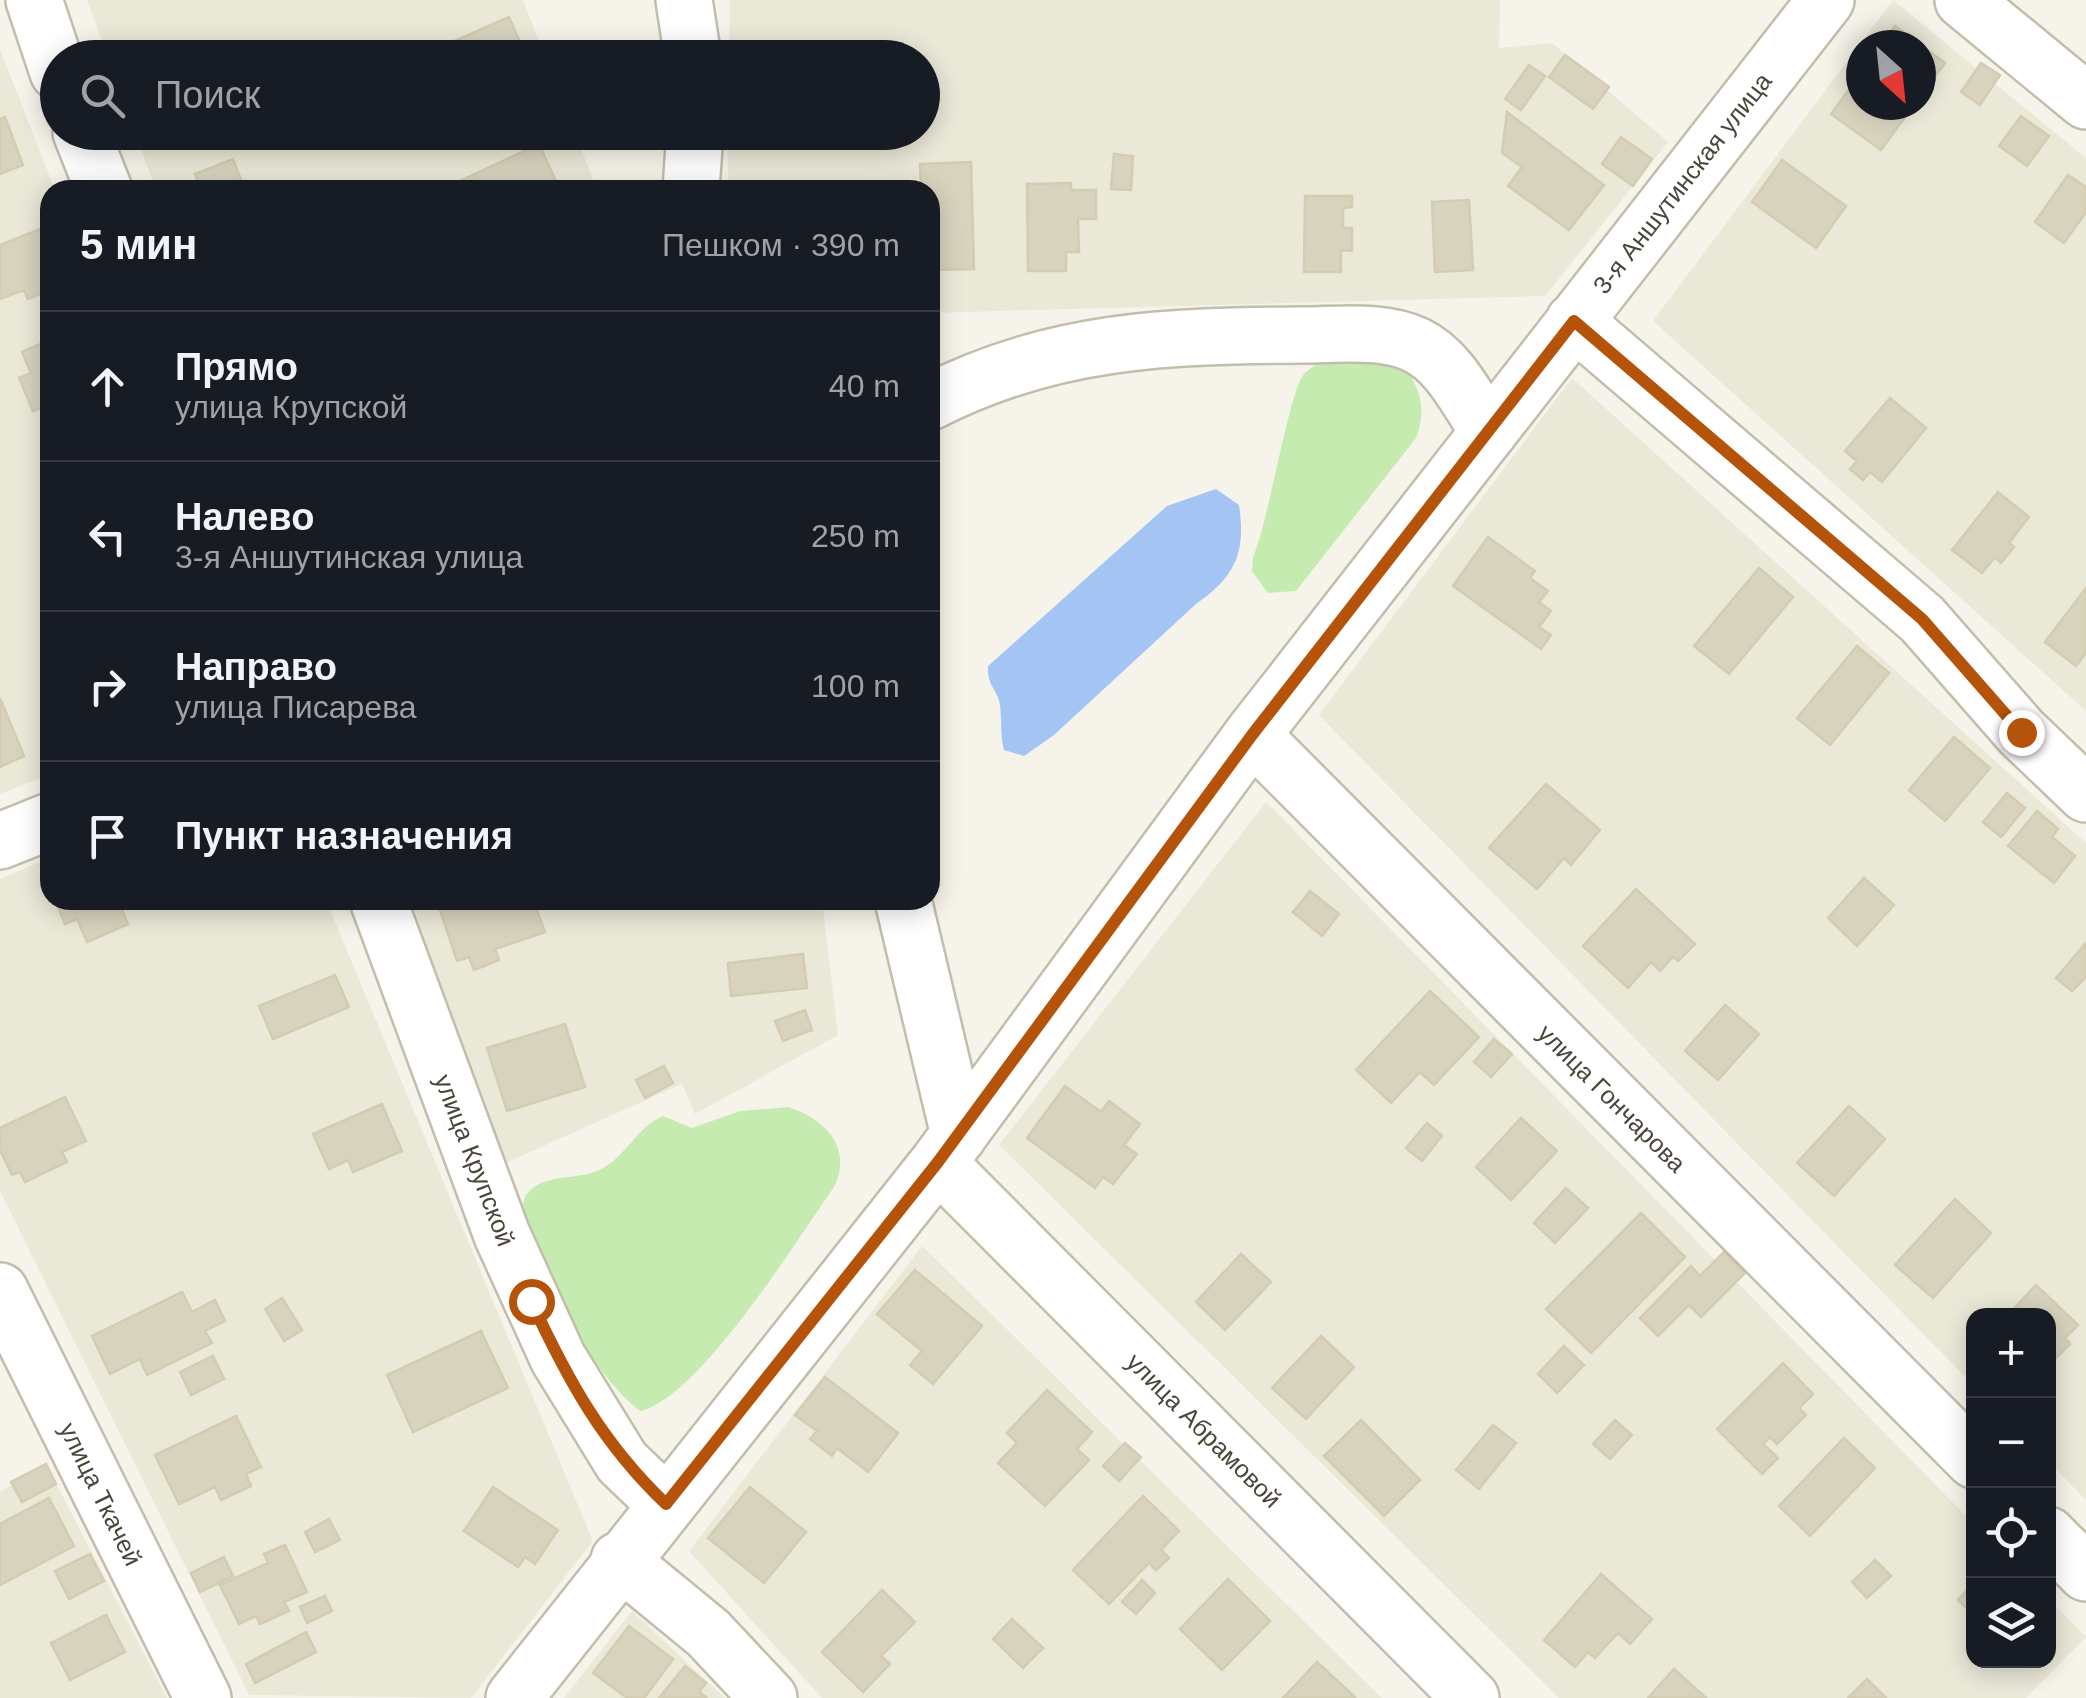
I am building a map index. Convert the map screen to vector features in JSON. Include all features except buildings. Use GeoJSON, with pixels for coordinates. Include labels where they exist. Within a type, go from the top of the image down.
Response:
{"type":"FeatureCollection","features":[{"type":"Feature","properties":{"kind":"street"},"geometry":{"type":"LineString","coordinates":[[34,0],[47,40]]}},
{"type":"Feature","properties":{"kind":"street"},"geometry":{"type":"LineString","coordinates":[[684,0],[690,40]]}},
{"type":"Feature","properties":{"kind":"street","name":"3-я Аншутинская улица"},"geometry":{"type":"LineString","coordinates":[[514,1698],[619,1560],[948,1149],[1252,735],[1826,0]]}},
{"type":"Feature","properties":{"kind":"street"},"geometry":{"type":"LineString","coordinates":[[1963,0],[2086,100]]}},
{"type":"Feature","properties":{"kind":"street"},"geometry":{"type":"LineString","coordinates":[[88,150],[100,180]]}},
{"type":"Feature","properties":{"kind":"street"},"geometry":{"type":"LineString","coordinates":[[692,180],[694,150]]}},
{"type":"Feature","properties":{"kind":"street"},"geometry":{"type":"LineString","coordinates":[[1574,321],[1922,619],[2021,732],[2086,794]]}},
{"type":"Feature","properties":{"kind":"street"},"geometry":{"type":"LineString","coordinates":[[940,398],[1048,356],[1161,336],[1366,334],[1414,343],[1440,361],[1489,432]]}},
{"type":"Feature","properties":{"kind":"street","name":"улица Гончарова"},"geometry":{"type":"LineString","coordinates":[[1252,735],[1966,1452]]}},
{"type":"Feature","properties":{"kind":"street"},"geometry":{"type":"LineString","coordinates":[[0,841],[40,825]]}},
{"type":"Feature","properties":{"kind":"street","name":"улица Крупской"},"geometry":{"type":"LineString","coordinates":[[382,910],[502,1235],[558,1358],[622,1462],[666,1504]]}},
{"type":"Feature","properties":{"kind":"street"},"geometry":{"type":"LineString","coordinates":[[905,910],[948,1149]]}},
{"type":"Feature","properties":{"kind":"street","name":"улица Абрамовой"},"geometry":{"type":"LineString","coordinates":[[948,1149],[1471,1698]]}},
{"type":"Feature","properties":{"kind":"street","name":"улица Ткачей"},"geometry":{"type":"LineString","coordinates":[[0,1290],[203,1698]]}},
{"type":"Feature","properties":{"kind":"street"},"geometry":{"type":"LineString","coordinates":[[2056,1543],[2086,1572]]}},
{"type":"Feature","properties":{"kind":"street"},"geometry":{"type":"LineString","coordinates":[[619,1560],[708,1633],[769,1698]]}},
{"type":"Feature","properties":{"kind":"shaded area"},"geometry":{"type":"Polygon","coordinates":[[[87,0],[523,0],[538,40],[102,40],[87,0]]]}},
{"type":"Feature","properties":{"kind":"shaded area"},"geometry":{"type":"Polygon","coordinates":[[[730,0],[1500,0],[1499,48],[1552,43],[1668,142],[1545,296],[940,313],[940,180],[729,180],[727,150],[940,150],[940,40],[729,40],[730,0]]]}},
{"type":"Feature","properties":{"kind":"shaded area"},"geometry":{"type":"Polygon","coordinates":[[[1893,0],[1930,30],[1871,30],[1893,0]]]}},
{"type":"Feature","properties":{"kind":"shaded area"},"geometry":{"type":"Polygon","coordinates":[[[1936,35],[2086,158],[2086,711],[1653,321],[1846,63],[1846,120],[1936,120],[1936,35]]]}},
{"type":"Feature","properties":{"kind":"shaded area"},"geometry":{"type":"Polygon","coordinates":[[[0,49],[51,180],[40,180],[40,778],[0,794],[0,49]]]}},
{"type":"Feature","properties":{"kind":"shaded area"},"geometry":{"type":"Polygon","coordinates":[[[141,150],[582,150],[593,180],[152,180],[141,150]]]}},
{"type":"Feature","properties":{"kind":"shaded area"},"geometry":{"type":"Polygon","coordinates":[[[1572,378],[2086,843],[2086,1500],[2056,1469],[2056,1308],[1966,1308],[1966,1378],[1319,715],[1572,378]]]}},
{"type":"Feature","properties":{"kind":"shaded area"},"geometry":{"type":"Polygon","coordinates":[[[1266,802],[1966,1516],[1966,1668],[2056,1668],[2026,1698],[1559,1698],[999,1145],[1266,802]]]}},
{"type":"Feature","properties":{"kind":"shaded area"},"geometry":{"type":"Polygon","coordinates":[[[40,862],[40,910],[330,910],[593,1541],[471,1698],[249,1695],[0,1191],[0,879],[40,862]]]}},
{"type":"Feature","properties":{"kind":"shaded area"},"geometry":{"type":"Polygon","coordinates":[[[414,910],[823,910],[838,1035],[695,1114],[682,1084],[501,1165],[414,910]]]}},
{"type":"Feature","properties":{"kind":"shaded area"},"geometry":{"type":"Polygon","coordinates":[[[922,1246],[1382,1698],[822,1698],[689,1551],[922,1246]]]}},
{"type":"Feature","properties":{"kind":"shaded area"},"geometry":{"type":"Polygon","coordinates":[[[46,1464],[167,1698],[0,1698],[0,1492],[46,1464]]]}},
{"type":"Feature","properties":{"kind":"shaded area"},"geometry":{"type":"Polygon","coordinates":[[[2056,1606],[2086,1637],[2056,1668],[2056,1606]]]}},
{"type":"Feature","properties":{"kind":"shaded area"},"geometry":{"type":"Polygon","coordinates":[[[632,1611],[725,1698],[564,1698],[632,1611]]]}},
{"type":"Feature","properties":{"kind":"green space"},"geometry":{"type":"Polygon","coordinates":[[[1347,352],[1405,368],[1421,402],[1416,438],[1296,591],[1268,593],[1252,571],[1253,557],[1298,385],[1313,367],[1347,352]]]}},
{"type":"Feature","properties":{"kind":"green space"},"geometry":{"type":"Polygon","coordinates":[[[788,1107],[814,1119],[832,1137],[840,1160],[834,1187],[718,1348],[665,1399],[641,1411],[604,1374],[560,1308],[528,1240],[523,1213],[527,1194],[542,1183],[608,1165],[645,1127],[663,1116],[692,1128],[740,1111],[788,1107]]]}},
{"type":"Feature","properties":{"kind":"water"},"geometry":{"type":"Polygon","coordinates":[[[1216,489],[1239,505],[1241,522],[1239,550],[1221,583],[1054,735],[1024,756],[1004,750],[999,701],[988,666],[1167,506],[1216,489]]]}},
{"type":"Feature","properties":{"kind":"route"},"geometry":{"type":"LineString","coordinates":[[531,1301],[558,1358],[622,1462],[666,1504],[938,1162],[1252,735],[1574,321],[1922,619],[2021,732]]}}]}
